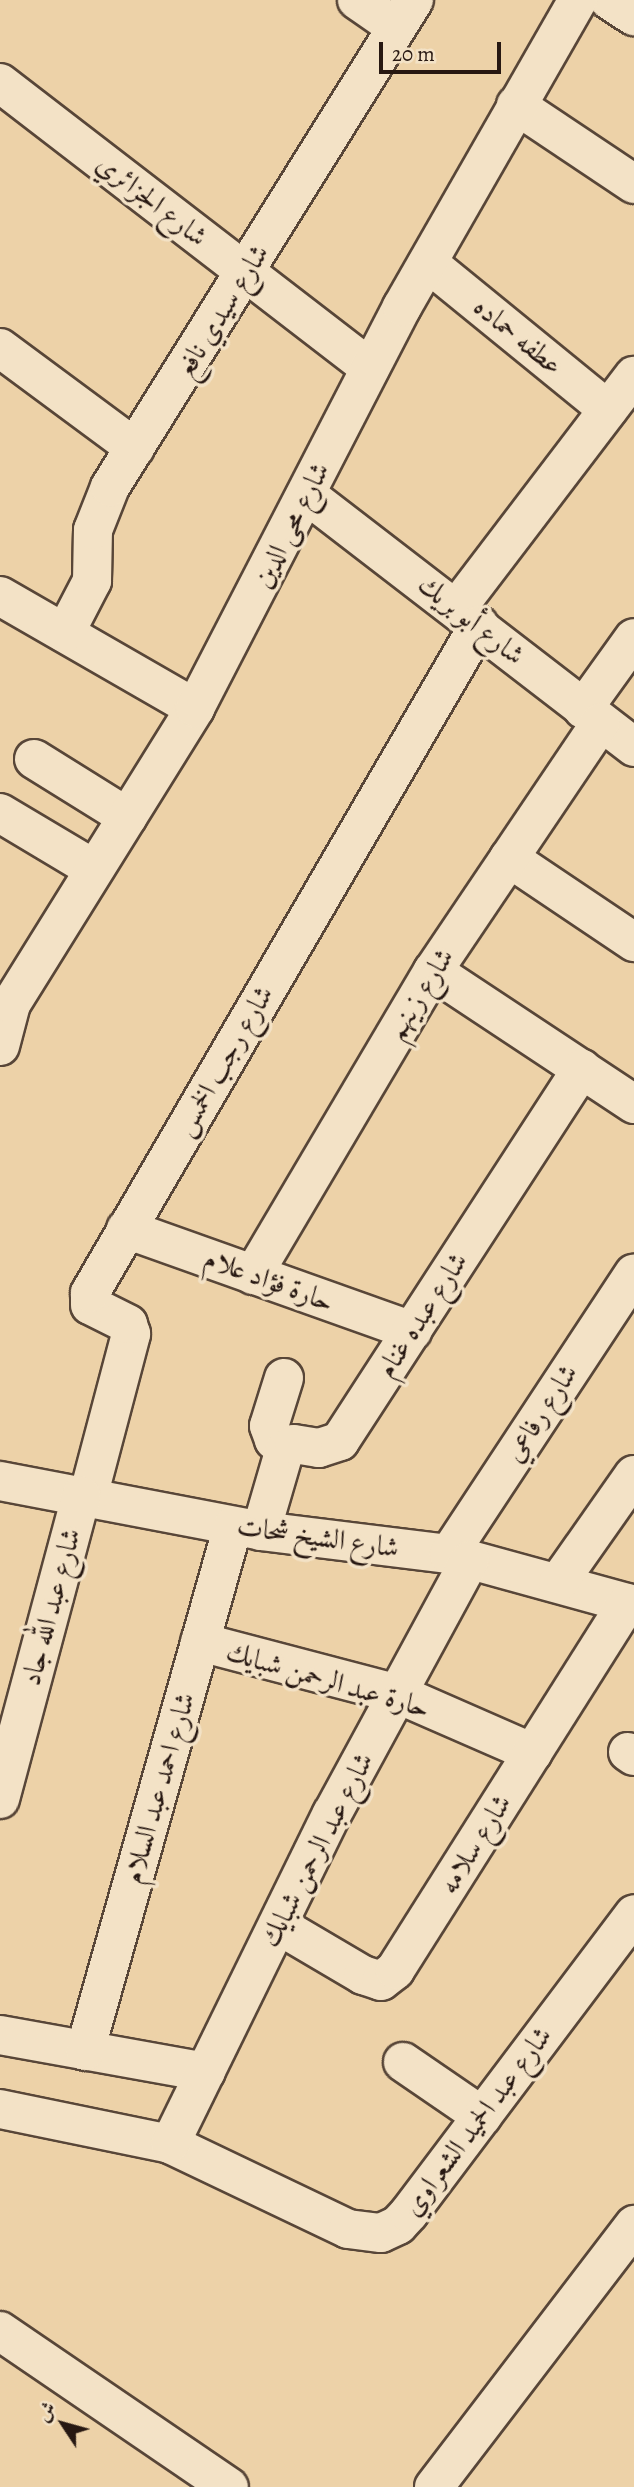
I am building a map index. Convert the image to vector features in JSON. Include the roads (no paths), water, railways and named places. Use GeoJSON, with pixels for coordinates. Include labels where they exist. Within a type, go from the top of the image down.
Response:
{"type":"FeatureCollection","features":[{"type":"Feature","properties":{"kind":"street"},"geometry":{"type":"LineString","coordinates":[[357,0],[405,13]]}},
{"type":"Feature","properties":{"kind":"street","name":"شارع محى الدين"},"geometry":{"type":"LineString","coordinates":[[0,1046],[6,1002],[94,869],[195,708],[307,495],[370,368],[516,105],[578,0]]}},
{"type":"Feature","properties":{"kind":"street"},"geometry":{"type":"LineString","coordinates":[[609,0],[634,16]]}},
{"type":"Feature","properties":{"kind":"street","name":"شارع سيدي نافع"},"geometry":{"type":"LineString","coordinates":[[65,633],[92,581],[93,530],[98,511],[246,275],[405,13]]}},
{"type":"Feature","properties":{"kind":"street","name":"شارع الجزائري"},"geometry":{"type":"LineString","coordinates":[[0,83],[370,368]]}},
{"type":"Feature","properties":{"kind":"street"},"geometry":{"type":"LineString","coordinates":[[516,105],[634,184]]}},
{"type":"Feature","properties":{"kind":"street","name":"عطفه حماده"},"geometry":{"type":"LineString","coordinates":[[428,263],[608,410]]}},
{"type":"Feature","properties":{"kind":"street"},"geometry":{"type":"LineString","coordinates":[[0,348],[135,449]]}},
{"type":"Feature","properties":{"kind":"street","name":"شارع رجب الخمس"},"geometry":{"type":"LineString","coordinates":[[84,1497],[131,1334],[128,1324],[94,1309],[88,1300],[468,617],[608,410],[634,376]]}},
{"type":"Feature","properties":{"kind":"street","name":"شارع أبو بريك"},"geometry":{"type":"LineString","coordinates":[[307,495],[634,747]]}},
{"type":"Feature","properties":{"kind":"street"},"geometry":{"type":"LineString","coordinates":[[0,596],[195,708]]}},
{"type":"Feature","properties":{"kind":"street","name":"شارع زينهم"},"geometry":{"type":"LineString","coordinates":[[253,1275],[433,971],[509,858],[634,638]]}},
{"type":"Feature","properties":{"kind":"street"},"geometry":{"type":"LineString","coordinates":[[34,759],[127,817]]}},
{"type":"Feature","properties":{"kind":"street"},"geometry":{"type":"LineString","coordinates":[[0,813],[94,869]]}},
{"type":"Feature","properties":{"kind":"street"},"geometry":{"type":"LineString","coordinates":[[509,858],[634,942]]}},
{"type":"Feature","properties":{"kind":"street"},"geometry":{"type":"LineString","coordinates":[[433,971],[634,1104]]}},
{"type":"Feature","properties":{"kind":"street","name":"شارع عبده غنام"},"geometry":{"type":"LineString","coordinates":[[285,1450],[294,1444],[319,1448],[340,1441],[582,1069]]}},
{"type":"Feature","properties":{"kind":"street","name":"حارة فؤاد علام"},"geometry":{"type":"LineString","coordinates":[[126,1229],[412,1331]]}},
{"type":"Feature","properties":{"kind":"street","name":"شارع رفاعي"},"geometry":{"type":"LineString","coordinates":[[459,1557],[634,1273]]}},
{"type":"Feature","properties":{"kind":"street"},"geometry":{"type":"LineString","coordinates":[[247,1528],[285,1450],[274,1440],[269,1426],[284,1378]]}},
{"type":"Feature","properties":{"kind":"street"},"geometry":{"type":"LineString","coordinates":[[558,1583],[634,1475]]}},
{"type":"Feature","properties":{"kind":"street","name":"شارع الشيخ شحات"},"geometry":{"type":"LineString","coordinates":[[0,1481],[247,1528],[459,1557],[631,1604]]}},
{"type":"Feature","properties":{"kind":"street","name":"شارع عبد الله جاد"},"geometry":{"type":"LineString","coordinates":[[0,1799],[84,1497]]}},
{"type":"Feature","properties":{"kind":"street","name":"شارع احمد عبد السلام"},"geometry":{"type":"LineString","coordinates":[[85,2051],[200,1642],[247,1528]]}},
{"type":"Feature","properties":{"kind":"street","name":"شارع عبد الرحمن شبايك"},"geometry":{"type":"LineString","coordinates":[[170,2144],[331,1814],[398,1694],[459,1557]]}},
{"type":"Feature","properties":{"kind":"street","name":"شارع سلامه"},"geometry":{"type":"LineString","coordinates":[[278,1925],[363,1975],[380,1981],[395,1970],[631,1604]]}},
{"type":"Feature","properties":{"kind":"street","name":"حارة عبد الرحمن شبايك"},"geometry":{"type":"LineString","coordinates":[[200,1642],[398,1694],[533,1753]]}},
{"type":"Feature","properties":{"kind":"street","name":"شارع عبد الحميد الشعراوي"},"geometry":{"type":"LineString","coordinates":[[0,2109],[170,2144],[348,2230],[382,2233],[398,2225],[410,2213],[634,1914]]}},
{"type":"Feature","properties":{"kind":"street"},"geometry":{"type":"LineString","coordinates":[[0,2035],[206,2072]]}},
{"type":"Feature","properties":{"kind":"street"},"geometry":{"type":"LineString","coordinates":[[403,2062],[482,2116]]}},
{"type":"Feature","properties":{"kind":"street"},"geometry":{"type":"LineString","coordinates":[[434,2487],[634,2225]]}},
{"type":"Feature","properties":{"kind":"street"},"geometry":{"type":"LineString","coordinates":[[0,2331],[229,2487]]}}]}
